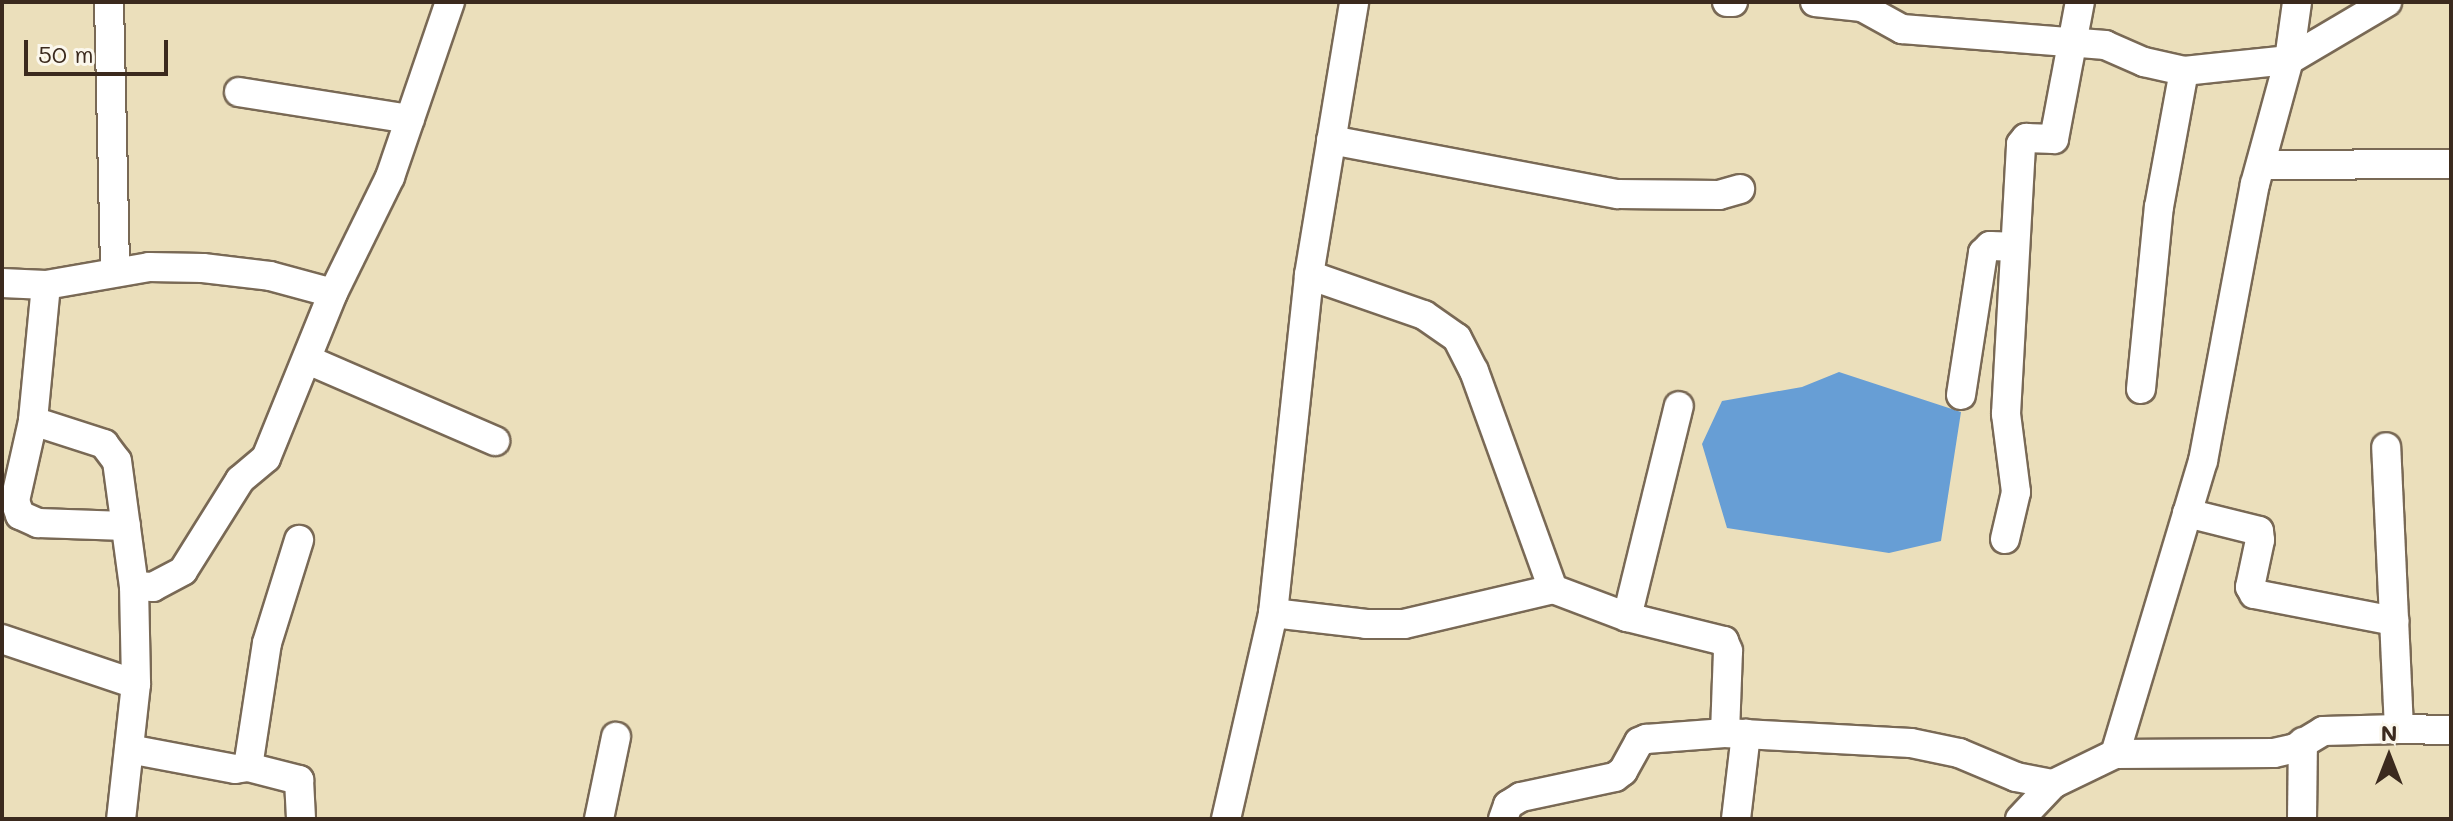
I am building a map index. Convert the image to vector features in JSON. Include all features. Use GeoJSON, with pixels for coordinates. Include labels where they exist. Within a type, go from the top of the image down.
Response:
{"type":"FeatureCollection","features":[{"type":"Feature","properties":{"kind":"street"},"geometry":{"type":"LineString","coordinates":[[109,2],[115,272]]}},
{"type":"Feature","properties":{"kind":"street"},"geometry":{"type":"LineString","coordinates":[[134,586],[153,587],[183,571],[240,480],[266,458],[333,293],[390,177],[450,2]]}},
{"type":"Feature","properties":{"kind":"street"},"geometry":{"type":"LineString","coordinates":[[1226,819],[1273,613],[1309,275],[1354,2]]}},
{"type":"Feature","properties":{"kind":"street"},"geometry":{"type":"LineString","coordinates":[[1727,2],[1733,2]]}},
{"type":"Feature","properties":{"kind":"street"},"geometry":{"type":"LineString","coordinates":[[1815,2],[1862,7],[1902,29],[2105,45],[2144,62],[2184,71],[2289,60],[2387,2]]}},
{"type":"Feature","properties":{"kind":"street"},"geometry":{"type":"LineString","coordinates":[[2005,539],[2016,492],[2006,414],[2021,144],[2026,138],[2054,139],[2080,2]]}},
{"type":"Feature","properties":{"kind":"street"},"geometry":{"type":"LineString","coordinates":[[2115,754],[2203,461],[2261,165],[2289,60],[2297,2]]}},
{"type":"Feature","properties":{"kind":"street"},"geometry":{"type":"LineString","coordinates":[[2141,389],[2159,207],[2184,71]]}},
{"type":"Feature","properties":{"kind":"street"},"geometry":{"type":"LineString","coordinates":[[239,92],[329,103],[410,119]]}},
{"type":"Feature","properties":{"kind":"street"},"geometry":{"type":"LineString","coordinates":[[1331,140],[1618,194],[1719,195],[1740,189]]}},
{"type":"Feature","properties":{"kind":"street"},"geometry":{"type":"LineString","coordinates":[[2261,165],[2451,164]]}},
{"type":"Feature","properties":{"kind":"street"},"geometry":{"type":"LineString","coordinates":[[1961,395],[1983,253],[1990,246],[2013,247]]}},
{"type":"Feature","properties":{"kind":"street"},"geometry":{"type":"LineString","coordinates":[[2,283],[46,285],[149,267],[203,268],[270,276],[333,293]]}},
{"type":"Feature","properties":{"kind":"street"},"geometry":{"type":"LineString","coordinates":[[1309,275],[1424,315],[1457,338],[1474,371],[1553,589]]}},
{"type":"Feature","properties":{"kind":"street"},"geometry":{"type":"LineString","coordinates":[[46,285],[33,421],[15,501],[20,515],[38,523],[126,526]]}},
{"type":"Feature","properties":{"kind":"street"},"geometry":{"type":"LineString","coordinates":[[308,360],[495,441]]}},
{"type":"Feature","properties":{"kind":"street"},"geometry":{"type":"LineString","coordinates":[[1627,617],[1679,406]]}},
{"type":"Feature","properties":{"kind":"street"},"geometry":{"type":"LineString","coordinates":[[33,421],[110,447],[117,461],[134,586],[136,684],[121,819]]}},
{"type":"Feature","properties":{"kind":"street"},"geometry":{"type":"LineString","coordinates":[[2386,447],[2399,729]]}},
{"type":"Feature","properties":{"kind":"street"},"geometry":{"type":"LineString","coordinates":[[2187,513],[2259,531],[2260,540],[2250,587],[2254,594],[2394,621]]}},
{"type":"Feature","properties":{"kind":"street"},"geometry":{"type":"LineString","coordinates":[[248,767],[267,643],[299,540]]}},
{"type":"Feature","properties":{"kind":"street"},"geometry":{"type":"LineString","coordinates":[[1273,613],[1366,624],[1404,624],[1553,589],[1627,617],[1724,641],[1728,651],[1736,734],[1736,819]]}},
{"type":"Feature","properties":{"kind":"street"},"geometry":{"type":"LineString","coordinates":[[2,639],[136,684]]}},
{"type":"Feature","properties":{"kind":"street"},"geometry":{"type":"LineString","coordinates":[[2020,819],[2053,784],[2115,754],[2274,753],[2323,731],[2451,730]]}},
{"type":"Feature","properties":{"kind":"street"},"geometry":{"type":"LineString","coordinates":[[1503,819],[1508,805],[1521,797],[1615,777],[1623,771],[1639,742],[1646,739],[1736,734],[1911,743],[1959,753],[2016,777],[2053,784]]}},
{"type":"Feature","properties":{"kind":"street"},"geometry":{"type":"LineString","coordinates":[[599,819],[616,737]]}},
{"type":"Feature","properties":{"kind":"street"},"geometry":{"type":"LineString","coordinates":[[2302,819],[2303,742]]}},
{"type":"Feature","properties":{"kind":"street"},"geometry":{"type":"LineString","coordinates":[[129,749],[235,769],[248,767],[299,780],[301,819]]}},
{"type":"Feature","properties":{"kind":"water"},"geometry":{"type":"Polygon","coordinates":[[[1839,372],[1961,412],[1941,541],[1889,553],[1727,528],[1702,444],[1722,401],[1802,387],[1839,372]]]}}]}
